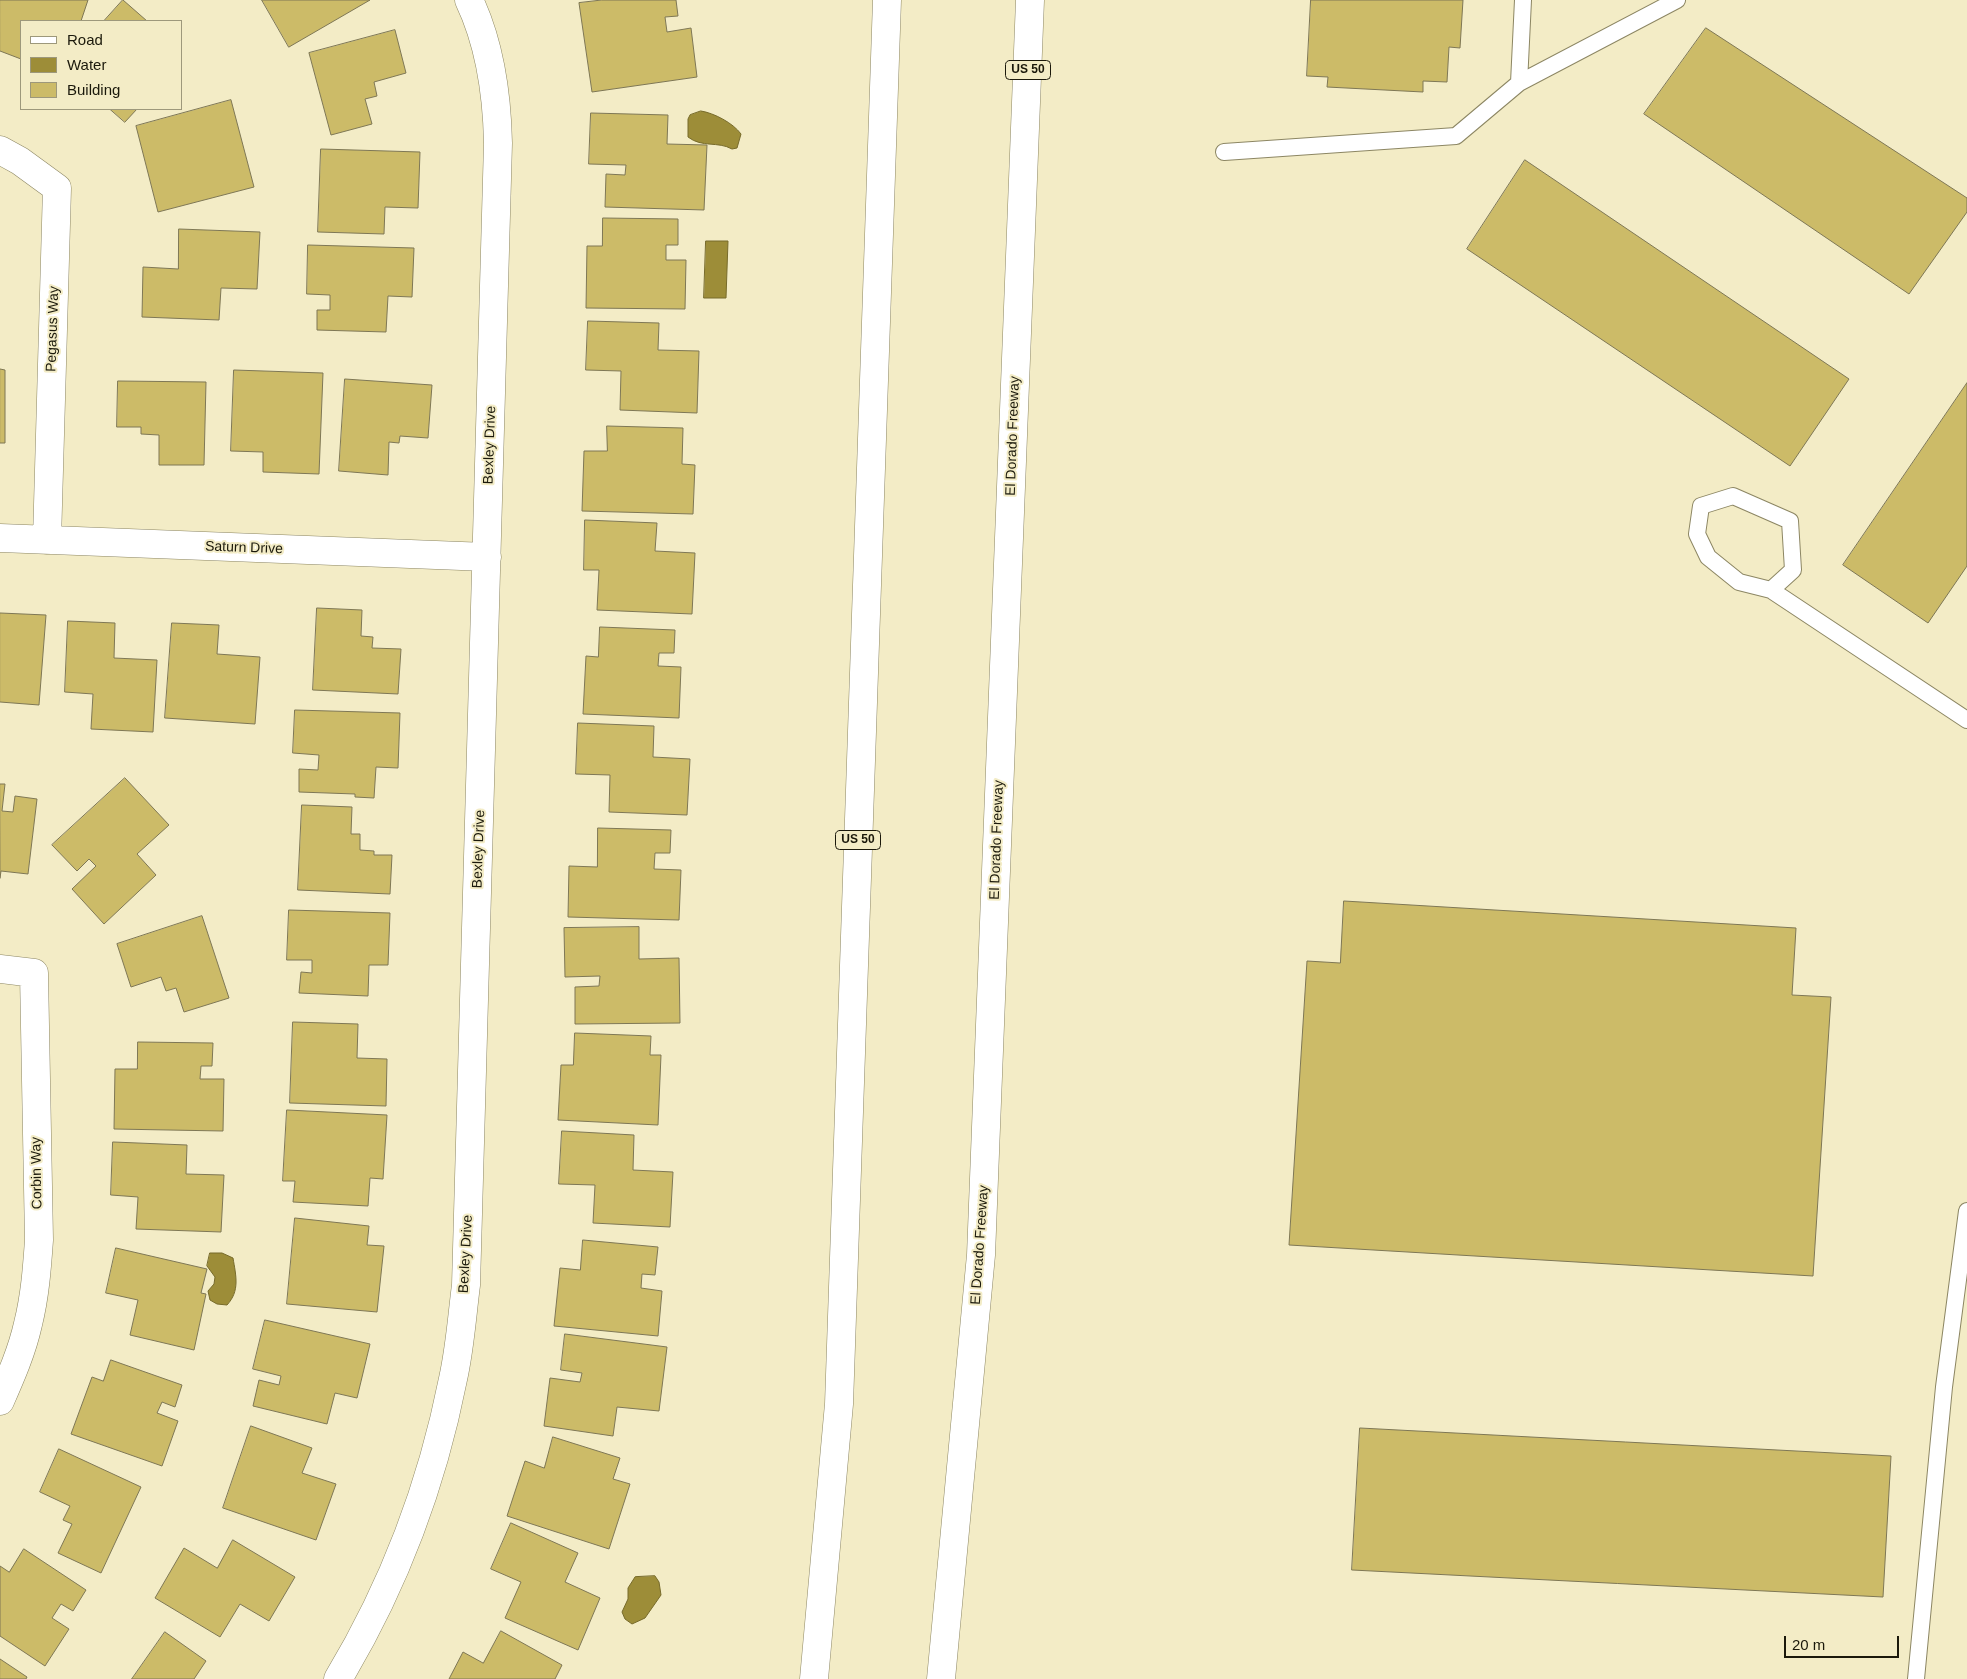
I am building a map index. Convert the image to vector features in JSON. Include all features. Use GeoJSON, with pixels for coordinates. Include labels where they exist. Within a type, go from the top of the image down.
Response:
{"type":"FeatureCollection","features":[{"type":"Feature","properties":{"kind":"main road","name":"Bexley Drive"},"geometry":{"type":"LineString","coordinates":[[338,1679],[359,1644],[400,1559],[432,1470],[454,1378],[466,1285],[498,143],[495,97],[487,52],[469,0]]}},
{"type":"Feature","properties":{"kind":"main road","name":"US 50"},"geometry":{"type":"LineString","coordinates":[[814,1679],[839,1404],[887,0]]}},
{"type":"Feature","properties":{"kind":"main road","name":"El Dorado Freeway"},"geometry":{"type":"LineString","coordinates":[[941,1679],[981,1255],[1030,0]]}},
{"type":"Feature","properties":{"kind":"main road","name":"Pegasus Way"},"geometry":{"type":"LineString","coordinates":[[0,150],[20,161],[57,188],[47,540]]}},
{"type":"Feature","properties":{"kind":"main road","name":"Saturn Drive"},"geometry":{"type":"LineString","coordinates":[[0,538],[487,558]]}},
{"type":"Feature","properties":{"kind":"main road","name":"Corbin Way"},"geometry":{"type":"LineString","coordinates":[[0,969],[34,973],[39,1240],[36,1284],[28,1326],[14,1368],[0,1401]]}},
{"type":"Feature","properties":{"kind":"lane"},"geometry":{"type":"LineString","coordinates":[[1519,83],[1523,0]]}},
{"type":"Feature","properties":{"kind":"lane"},"geometry":{"type":"LineString","coordinates":[[1224,152],[1456,136],[1519,83],[1677,0]]}},
{"type":"Feature","properties":{"kind":"lane"},"geometry":{"type":"LineString","coordinates":[[1771,590],[1793,570],[1790,521],[1733,496],[1700,506],[1697,534],[1708,557],[1739,582],[1771,590],[1967,720]]}},
{"type":"Feature","properties":{"kind":"lane"},"geometry":{"type":"LineString","coordinates":[[1916,1679],[1944,1387],[1967,1211]]}},
{"type":"Feature","properties":{"kind":"water"},"geometry":{"type":"Polygon","coordinates":[[[701,111],[723,119],[738,130],[741,134],[737,148],[732,149],[721,145],[704,144],[688,137],[688,119],[690,115],[701,111]]]}},
{"type":"Feature","properties":{"kind":"water"},"geometry":{"type":"Polygon","coordinates":[[[706,241],[728,241],[726,298],[704,298],[706,241]]]}},
{"type":"Feature","properties":{"kind":"water"},"geometry":{"type":"Polygon","coordinates":[[[210,1253],[222,1253],[233,1258],[236,1283],[234,1294],[227,1305],[217,1304],[210,1300],[208,1291],[214,1284],[215,1277],[207,1266],[210,1253]]]}},
{"type":"Feature","properties":{"kind":"water"},"geometry":{"type":"Polygon","coordinates":[[[655,1576],[659,1582],[661,1595],[645,1618],[632,1624],[625,1619],[622,1612],[628,1599],[628,1588],[635,1577],[655,1576]]]}},
{"type":"Feature","properties":{"kind":"building"},"geometry":{"type":"Polygon","coordinates":[[[0,0],[88,0],[81,20],[20,20],[20,59],[0,51],[0,0]]]}},
{"type":"Feature","properties":{"kind":"building"},"geometry":{"type":"Polygon","coordinates":[[[123,0],[146,20],[105,20],[123,0]]]}},
{"type":"Feature","properties":{"kind":"building"},"geometry":{"type":"Polygon","coordinates":[[[262,0],[370,0],[289,47],[262,0]]]}},
{"type":"Feature","properties":{"kind":"building"},"geometry":{"type":"Polygon","coordinates":[[[602,0],[676,0],[678,16],[665,17],[667,32],[691,28],[697,77],[592,92],[579,3],[602,0]]]}},
{"type":"Feature","properties":{"kind":"building"},"geometry":{"type":"Polygon","coordinates":[[[1311,0],[1463,0],[1460,48],[1449,47],[1447,82],[1423,81],[1423,92],[1327,87],[1328,77],[1307,76],[1311,0]]]}},
{"type":"Feature","properties":{"kind":"building"},"geometry":{"type":"Polygon","coordinates":[[[1706,28],[1967,198],[1967,212],[1909,294],[1644,114],[1706,28]]]}},
{"type":"Feature","properties":{"kind":"building"},"geometry":{"type":"Polygon","coordinates":[[[395,30],[406,73],[374,82],[377,96],[365,99],[372,124],[331,135],[309,53],[395,30]]]}},
{"type":"Feature","properties":{"kind":"building"},"geometry":{"type":"Polygon","coordinates":[[[231,100],[254,187],[158,212],[136,126],[231,100]]]}},
{"type":"Feature","properties":{"kind":"building"},"geometry":{"type":"Polygon","coordinates":[[[111,110],[136,110],[125,122],[111,110]]]}},
{"type":"Feature","properties":{"kind":"building"},"geometry":{"type":"Polygon","coordinates":[[[591,113],[668,115],[667,144],[707,145],[704,210],[605,207],[606,174],[625,175],[626,165],[589,164],[591,113]]]}},
{"type":"Feature","properties":{"kind":"building"},"geometry":{"type":"Polygon","coordinates":[[[321,149],[420,152],[418,208],[385,207],[384,234],[318,232],[321,149]]]}},
{"type":"Feature","properties":{"kind":"building"},"geometry":{"type":"Polygon","coordinates":[[[1525,160],[1849,379],[1790,466],[1467,249],[1525,160]]]}},
{"type":"Feature","properties":{"kind":"building"},"geometry":{"type":"Polygon","coordinates":[[[603,218],[678,219],[678,245],[666,245],[666,260],[686,260],[685,309],[586,308],[587,246],[602,246],[603,218]]]}},
{"type":"Feature","properties":{"kind":"building"},"geometry":{"type":"Polygon","coordinates":[[[179,229],[260,232],[257,289],[221,288],[219,320],[142,317],[143,267],[178,269],[179,229]]]}},
{"type":"Feature","properties":{"kind":"building"},"geometry":{"type":"Polygon","coordinates":[[[308,245],[414,248],[412,297],[388,296],[386,332],[317,330],[317,310],[330,310],[330,295],[307,294],[308,245]]]}},
{"type":"Feature","properties":{"kind":"building"},"geometry":{"type":"Polygon","coordinates":[[[588,321],[659,323],[658,350],[699,351],[697,413],[620,410],[621,371],[586,370],[588,321]]]}},
{"type":"Feature","properties":{"kind":"building"},"geometry":{"type":"Polygon","coordinates":[[[0,369],[5,370],[5,443],[0,443],[0,369]]]}},
{"type":"Feature","properties":{"kind":"building"},"geometry":{"type":"Polygon","coordinates":[[[234,370],[323,373],[319,474],[263,472],[263,452],[231,451],[234,370]]]}},
{"type":"Feature","properties":{"kind":"building"},"geometry":{"type":"Polygon","coordinates":[[[345,379],[432,385],[428,438],[400,436],[399,443],[389,442],[388,475],[339,471],[345,379]]]}},
{"type":"Feature","properties":{"kind":"building"},"geometry":{"type":"Polygon","coordinates":[[[118,381],[206,382],[204,465],[159,465],[159,435],[141,434],[141,427],[117,427],[118,381]]]}},
{"type":"Feature","properties":{"kind":"building"},"geometry":{"type":"Polygon","coordinates":[[[1967,383],[1967,566],[1928,623],[1843,565],[1967,383]]]}},
{"type":"Feature","properties":{"kind":"building"},"geometry":{"type":"Polygon","coordinates":[[[607,426],[683,428],[682,464],[695,465],[693,514],[582,511],[584,451],[607,451],[607,426]]]}},
{"type":"Feature","properties":{"kind":"building"},"geometry":{"type":"Polygon","coordinates":[[[585,520],[657,523],[655,551],[695,553],[692,614],[597,610],[599,570],[584,570],[585,520]]]}},
{"type":"Feature","properties":{"kind":"building"},"geometry":{"type":"Polygon","coordinates":[[[317,608],[362,610],[361,636],[373,637],[372,648],[401,649],[398,694],[313,690],[317,608]]]}},
{"type":"Feature","properties":{"kind":"building"},"geometry":{"type":"Polygon","coordinates":[[[0,613],[46,615],[39,705],[0,702],[0,613]]]}},
{"type":"Feature","properties":{"kind":"building"},"geometry":{"type":"Polygon","coordinates":[[[68,621],[115,623],[114,658],[157,660],[153,732],[91,729],[93,694],[65,692],[68,621]]]}},
{"type":"Feature","properties":{"kind":"building"},"geometry":{"type":"Polygon","coordinates":[[[172,623],[219,625],[217,654],[260,657],[255,724],[165,718],[172,623]]]}},
{"type":"Feature","properties":{"kind":"building"},"geometry":{"type":"Polygon","coordinates":[[[600,627],[675,630],[674,653],[659,653],[658,666],[681,667],[679,718],[583,714],[586,656],[598,657],[600,627]]]}},
{"type":"Feature","properties":{"kind":"building"},"geometry":{"type":"Polygon","coordinates":[[[295,710],[400,713],[398,768],[376,767],[374,798],[355,797],[355,794],[299,792],[299,769],[318,770],[319,755],[293,753],[295,710]]]}},
{"type":"Feature","properties":{"kind":"building"},"geometry":{"type":"Polygon","coordinates":[[[578,723],[654,726],[653,757],[690,759],[687,815],[609,812],[610,775],[576,774],[578,723]]]}},
{"type":"Feature","properties":{"kind":"building"},"geometry":{"type":"Polygon","coordinates":[[[125,778],[169,825],[137,854],[156,875],[104,924],[72,889],[96,866],[89,859],[77,871],[52,845],[125,778]]]}},
{"type":"Feature","properties":{"kind":"building"},"geometry":{"type":"Polygon","coordinates":[[[0,784],[5,784],[2,811],[13,812],[15,796],[37,799],[28,874],[1,871],[0,878],[0,784]]]}},
{"type":"Feature","properties":{"kind":"building"},"geometry":{"type":"Polygon","coordinates":[[[302,805],[352,807],[351,834],[360,834],[360,850],[374,851],[374,855],[392,855],[390,894],[298,890],[302,805]]]}},
{"type":"Feature","properties":{"kind":"building"},"geometry":{"type":"Polygon","coordinates":[[[598,828],[671,830],[670,853],[655,853],[654,869],[681,870],[679,920],[568,917],[569,866],[597,867],[598,828]]]}},
{"type":"Feature","properties":{"kind":"building"},"geometry":{"type":"Polygon","coordinates":[[[1344,901],[1796,928],[1792,995],[1831,997],[1813,1276],[1289,1245],[1307,961],[1340,963],[1344,901]]]}},
{"type":"Feature","properties":{"kind":"building"},"geometry":{"type":"Polygon","coordinates":[[[289,910],[390,913],[388,965],[369,965],[368,996],[299,993],[301,972],[312,973],[312,960],[287,960],[289,910]]]}},
{"type":"Feature","properties":{"kind":"building"},"geometry":{"type":"Polygon","coordinates":[[[202,916],[229,998],[184,1012],[176,988],[166,991],[161,977],[131,987],[117,944],[202,916]]]}},
{"type":"Feature","properties":{"kind":"building"},"geometry":{"type":"Polygon","coordinates":[[[639,927],[639,959],[679,958],[680,1023],[575,1024],[575,987],[599,986],[600,976],[565,977],[564,928],[639,927]]]}},
{"type":"Feature","properties":{"kind":"building"},"geometry":{"type":"Polygon","coordinates":[[[293,1022],[358,1024],[357,1058],[387,1059],[386,1106],[290,1103],[293,1022]]]}},
{"type":"Feature","properties":{"kind":"building"},"geometry":{"type":"Polygon","coordinates":[[[575,1033],[651,1036],[650,1055],[661,1055],[658,1125],[558,1120],[561,1065],[573,1065],[575,1033]]]}},
{"type":"Feature","properties":{"kind":"building"},"geometry":{"type":"Polygon","coordinates":[[[138,1042],[213,1043],[212,1066],[201,1066],[200,1079],[224,1079],[223,1131],[114,1129],[115,1069],[137,1069],[138,1042]]]}},
{"type":"Feature","properties":{"kind":"building"},"geometry":{"type":"Polygon","coordinates":[[[287,1110],[387,1115],[383,1179],[370,1178],[368,1206],[293,1202],[295,1181],[283,1181],[287,1110]]]}},
{"type":"Feature","properties":{"kind":"building"},"geometry":{"type":"Polygon","coordinates":[[[562,1131],[634,1135],[633,1170],[673,1172],[670,1227],[593,1223],[595,1185],[559,1184],[562,1131]]]}},
{"type":"Feature","properties":{"kind":"building"},"geometry":{"type":"Polygon","coordinates":[[[113,1142],[187,1145],[186,1174],[224,1175],[221,1232],[136,1229],[138,1197],[111,1195],[113,1142]]]}},
{"type":"Feature","properties":{"kind":"building"},"geometry":{"type":"Polygon","coordinates":[[[295,1218],[369,1226],[367,1245],[384,1246],[377,1312],[287,1304],[295,1218]]]}},
{"type":"Feature","properties":{"kind":"building"},"geometry":{"type":"Polygon","coordinates":[[[583,1240],[658,1247],[655,1275],[642,1274],[641,1288],[662,1291],[658,1336],[554,1326],[560,1268],[580,1270],[583,1240]]]}},
{"type":"Feature","properties":{"kind":"building"},"geometry":{"type":"Polygon","coordinates":[[[116,1248],[207,1269],[201,1293],[206,1294],[194,1350],[130,1335],[138,1300],[106,1293],[116,1248]]]}},
{"type":"Feature","properties":{"kind":"building"},"geometry":{"type":"Polygon","coordinates":[[[265,1320],[370,1344],[357,1398],[335,1393],[327,1424],[253,1406],[259,1380],[279,1385],[281,1376],[253,1369],[265,1320]]]}},
{"type":"Feature","properties":{"kind":"building"},"geometry":{"type":"Polygon","coordinates":[[[565,1334],[667,1347],[659,1411],[617,1407],[613,1436],[544,1426],[550,1378],[580,1382],[582,1373],[561,1370],[565,1334]]]}},
{"type":"Feature","properties":{"kind":"building"},"geometry":{"type":"Polygon","coordinates":[[[111,1360],[182,1385],[175,1407],[162,1402],[157,1413],[178,1421],[162,1466],[71,1434],[92,1377],[103,1381],[111,1360]]]}},
{"type":"Feature","properties":{"kind":"building"},"geometry":{"type":"Polygon","coordinates":[[[251,1426],[312,1448],[302,1473],[336,1484],[316,1540],[223,1508],[251,1426]]]}},
{"type":"Feature","properties":{"kind":"building"},"geometry":{"type":"Polygon","coordinates":[[[1360,1428],[1891,1456],[1883,1597],[1352,1570],[1360,1428]]]}},
{"type":"Feature","properties":{"kind":"building"},"geometry":{"type":"Polygon","coordinates":[[[553,1437],[620,1458],[613,1479],[630,1484],[609,1549],[507,1516],[525,1461],[544,1468],[553,1437]]]}},
{"type":"Feature","properties":{"kind":"building"},"geometry":{"type":"Polygon","coordinates":[[[59,1449],[141,1487],[101,1573],[58,1553],[72,1524],[63,1520],[70,1506],[40,1492],[59,1449]]]}},
{"type":"Feature","properties":{"kind":"building"},"geometry":{"type":"Polygon","coordinates":[[[511,1523],[578,1553],[565,1582],[600,1598],[578,1650],[505,1618],[521,1582],[491,1569],[511,1523]]]}},
{"type":"Feature","properties":{"kind":"building"},"geometry":{"type":"Polygon","coordinates":[[[233,1540],[295,1577],[269,1621],[240,1604],[220,1637],[155,1598],[184,1548],[217,1568],[233,1540]]]}},
{"type":"Feature","properties":{"kind":"building"},"geometry":{"type":"Polygon","coordinates":[[[24,1549],[86,1590],[73,1611],[61,1604],[52,1618],[69,1629],[45,1666],[0,1636],[0,1566],[9,1572],[24,1549]]]}},
{"type":"Feature","properties":{"kind":"building"},"geometry":{"type":"Polygon","coordinates":[[[501,1631],[562,1665],[555,1679],[449,1679],[463,1652],[483,1663],[501,1631]]]}},
{"type":"Feature","properties":{"kind":"building"},"geometry":{"type":"Polygon","coordinates":[[[165,1632],[206,1661],[194,1679],[132,1679],[165,1632]]]}},
{"type":"Feature","properties":{"kind":"building"},"geometry":{"type":"Polygon","coordinates":[[[0,1659],[27,1677],[26,1679],[0,1679],[0,1659]]]}}]}
